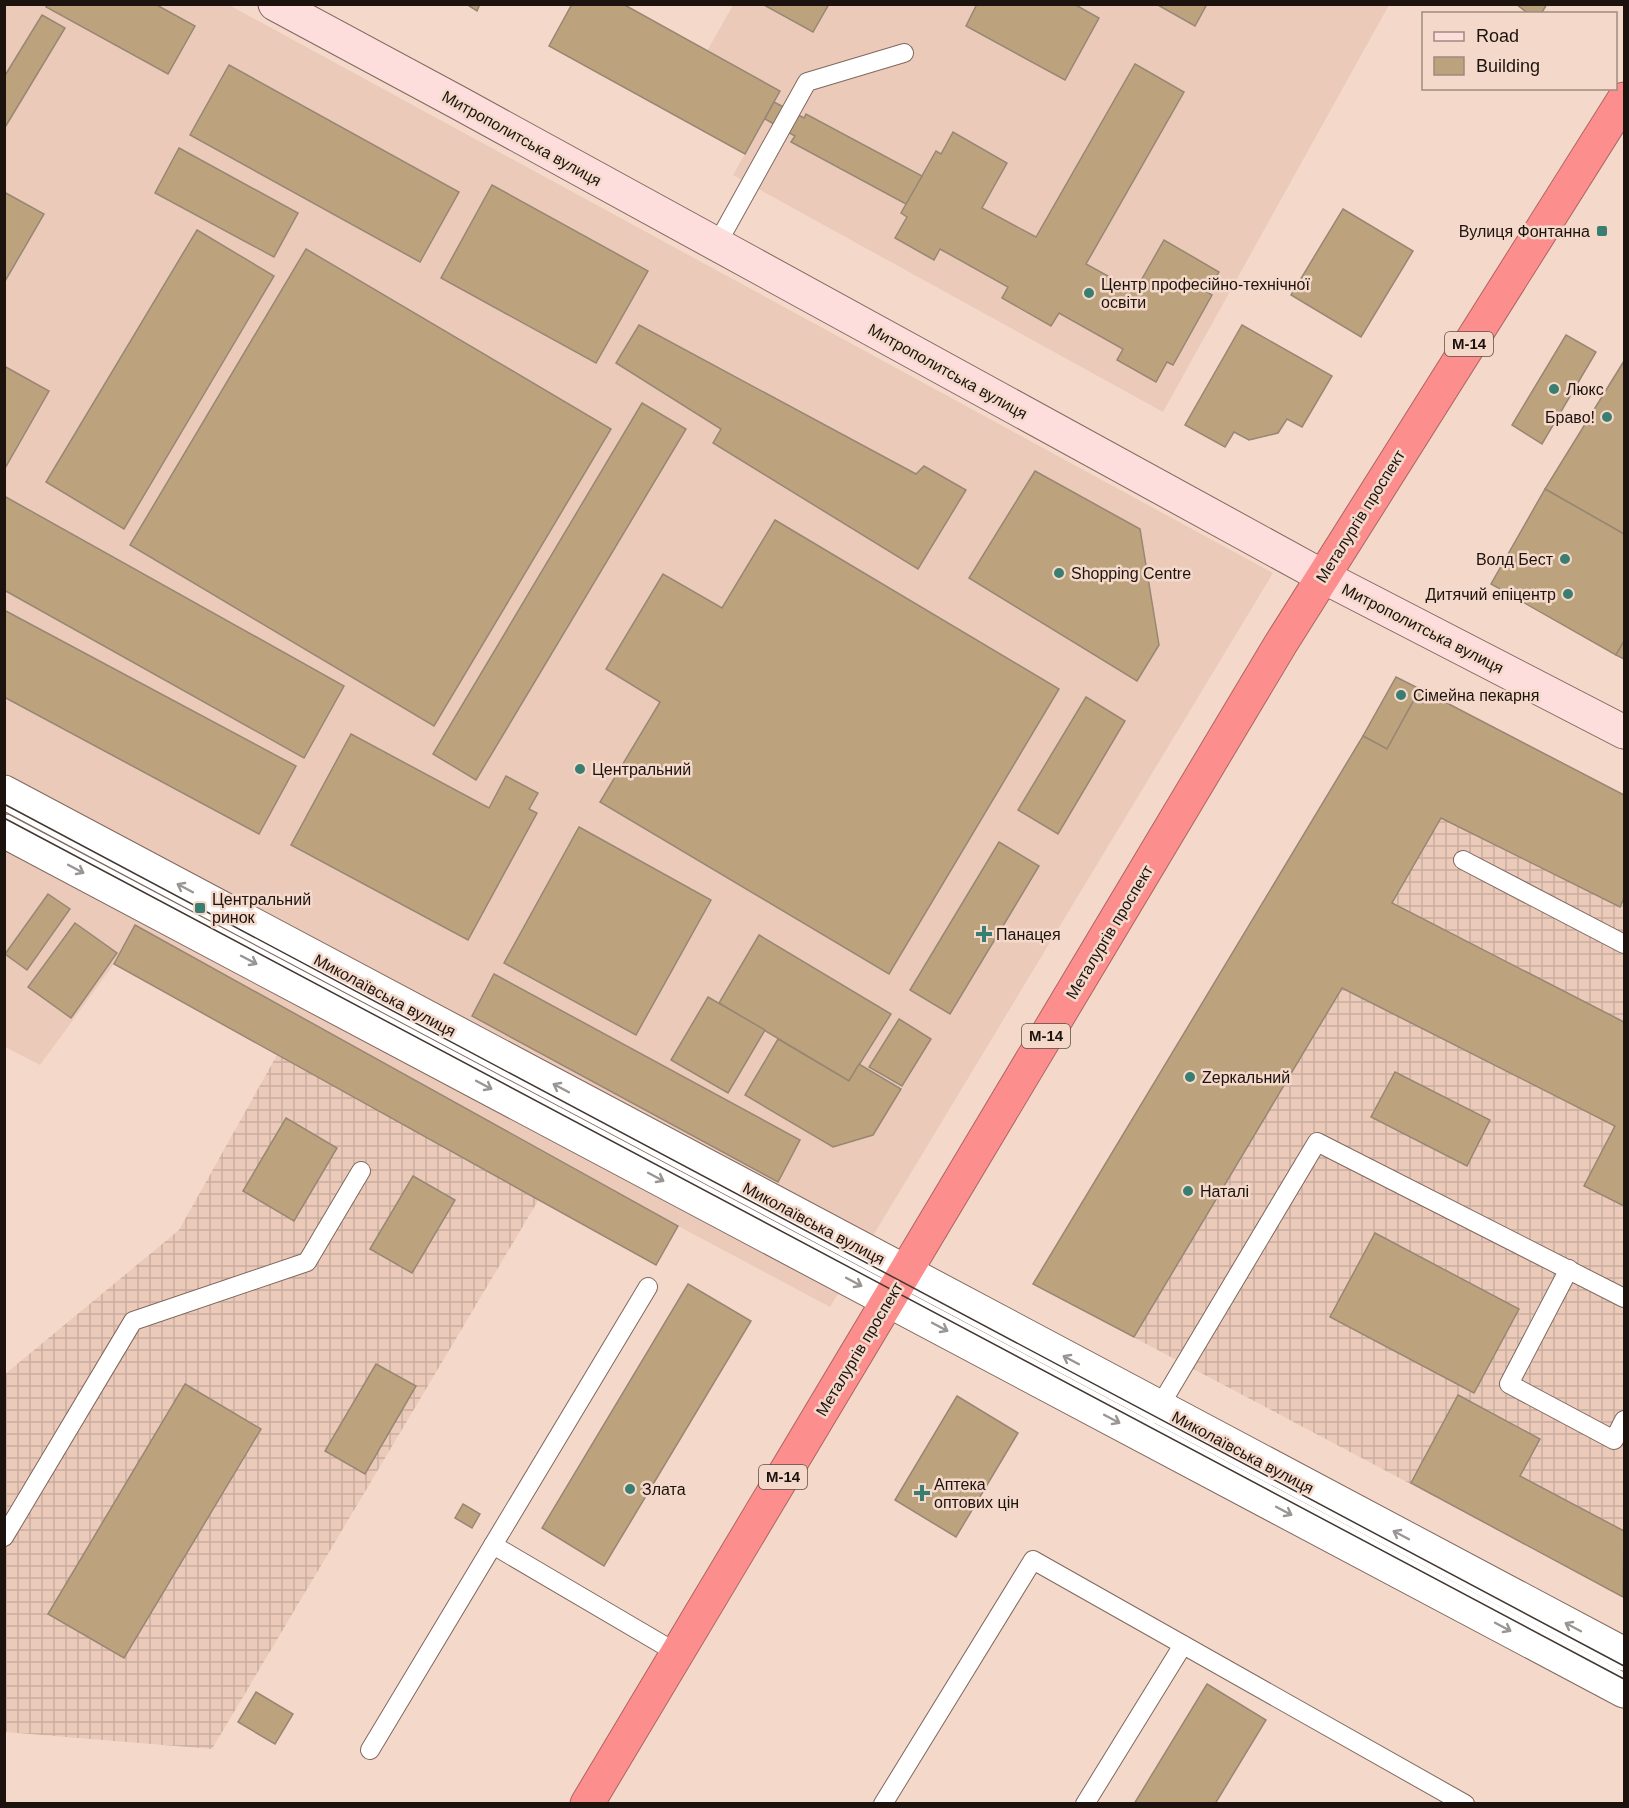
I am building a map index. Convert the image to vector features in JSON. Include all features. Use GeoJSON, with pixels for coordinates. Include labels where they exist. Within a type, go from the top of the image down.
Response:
{"type":"FeatureCollection","features":[{"type":"Feature","properties":{"kind":"highway","name":"Металургів проспект"},"geometry":{"type":"LineString","coordinates":[[587,1803],[1322,576],[1624,99]]}},
{"type":"Feature","properties":{"kind":"main road","name":"Митрополитська вулиця"},"geometry":{"type":"LineString","coordinates":[[275,4],[1322,576],[1624,732]]}},
{"type":"Feature","properties":{"kind":"street","name":"Миколаївська вулиця"},"geometry":{"type":"LineString","coordinates":[[4,792],[1624,1654]]}},
{"type":"Feature","properties":{"kind":"street","name":"Миколаївська вулиця"},"geometry":{"type":"LineString","coordinates":[[4,831],[1624,1691]]}},
{"type":"Feature","properties":{"kind":"street"},"geometry":{"type":"LineString","coordinates":[[433,1058],[448,1029]]}},
{"type":"Feature","properties":{"kind":"lane"},"geometry":{"type":"LineString","coordinates":[[717,244],[807,82],[904,53]]}},
{"type":"Feature","properties":{"kind":"lane"},"geometry":{"type":"LineString","coordinates":[[1463,861],[1624,944]]}},
{"type":"Feature","properties":{"kind":"lane"},"geometry":{"type":"LineString","coordinates":[[1143,1435],[1317,1142],[1624,1298]]}},
{"type":"Feature","properties":{"kind":"lane"},"geometry":{"type":"LineString","coordinates":[[4,1537],[133,1322],[307,1262],[361,1171]]}},
{"type":"Feature","properties":{"kind":"lane"},"geometry":{"type":"LineString","coordinates":[[1569,1269],[1509,1384],[1614,1440],[1624,1420]]}},
{"type":"Feature","properties":{"kind":"lane"},"geometry":{"type":"LineString","coordinates":[[370,1750],[648,1287]]}},
{"type":"Feature","properties":{"kind":"lane"},"geometry":{"type":"LineString","coordinates":[[493,1545],[677,1653]]}},
{"type":"Feature","properties":{"kind":"lane"},"geometry":{"type":"LineString","coordinates":[[883,1803],[1033,1560],[1465,1803]]}},
{"type":"Feature","properties":{"kind":"lane"},"geometry":{"type":"LineString","coordinates":[[1086,1803],[1183,1645]]}},
{"type":"Feature","properties":{"kind":"shaded area","name":"Центральний"},"geometry":{"type":"Polygon","coordinates":[[[4,5],[229,5],[1273,573],[830,1307],[678,1226],[656,1265],[114,964],[40,1065],[5,1047],[4,5]]]}},
{"type":"Feature","properties":{"kind":"shaded area","name":"Центр професійно-технічної освіти"},"geometry":{"type":"Polygon","coordinates":[[[733,5],[1389,5],[1163,412],[733,175],[780,92],[707,51],[733,5]]]}},
{"type":"Feature","properties":{"kind":"shaded area"},"geometry":{"type":"Polygon","coordinates":[[[1396,677],[1624,795],[1624,1597],[1033,1284],[1363,736],[1396,677]]]}},
{"type":"Feature","properties":{"kind":"shaded area"},"geometry":{"type":"Polygon","coordinates":[[[277,1055],[539,1199],[212,1749],[5,1732],[4,1375],[179,1230],[277,1055]]]}},
{"type":"Feature","properties":{"kind":"building"},"geometry":{"type":"Polygon","coordinates":[[[47,4],[155,4],[195,26],[168,74],[46,7],[47,4]]]}},
{"type":"Feature","properties":{"kind":"building"},"geometry":{"type":"Polygon","coordinates":[[[466,4],[480,4],[477,11],[466,4]]]}},
{"type":"Feature","properties":{"kind":"building"},"geometry":{"type":"Polygon","coordinates":[[[572,4],[623,4],[780,91],[745,154],[549,46],[572,4]]]}},
{"type":"Feature","properties":{"kind":"building"},"geometry":{"type":"Polygon","coordinates":[[[762,4],[829,4],[813,32],[762,4]]]}},
{"type":"Feature","properties":{"kind":"building"},"geometry":{"type":"Polygon","coordinates":[[[977,4],[1074,4],[1099,18],[1065,80],[966,26],[977,4]]]}},
{"type":"Feature","properties":{"kind":"building"},"geometry":{"type":"Polygon","coordinates":[[[1156,4],[1207,4],[1195,26],[1156,4]]]}},
{"type":"Feature","properties":{"kind":"building"},"geometry":{"type":"Polygon","coordinates":[[[1516,4],[1547,4],[1542,12],[1526,12],[1516,4]]]}},
{"type":"Feature","properties":{"kind":"building"},"geometry":{"type":"Polygon","coordinates":[[[42,15],[65,28],[4,129],[4,77],[42,15]]]}},
{"type":"Feature","properties":{"kind":"building"},"geometry":{"type":"Polygon","coordinates":[[[1135,64],[1184,92],[1086,264],[1135,291],[1164,240],[1219,272],[1207,292],[1212,295],[1173,365],[1167,362],[1156,382],[1117,360],[1123,349],[1059,313],[1051,326],[1002,298],[1008,287],[940,249],[934,260],[895,238],[907,217],[901,213],[936,151],[941,154],[953,132],[1007,163],[982,208],[1036,237],[1135,64]]]}},
{"type":"Feature","properties":{"kind":"building"},"geometry":{"type":"Polygon","coordinates":[[[229,65],[459,192],[420,262],[190,135],[229,65]]]}},
{"type":"Feature","properties":{"kind":"building"},"geometry":{"type":"Polygon","coordinates":[[[774,102],[804,118],[806,114],[922,176],[906,204],[791,142],[795,136],[765,119],[774,102]]]}},
{"type":"Feature","properties":{"kind":"building"},"geometry":{"type":"Polygon","coordinates":[[[179,148],[298,213],[274,257],[155,193],[179,148]]]}},
{"type":"Feature","properties":{"kind":"building"},"geometry":{"type":"Polygon","coordinates":[[[492,185],[648,271],[596,363],[441,278],[492,185]]]}},
{"type":"Feature","properties":{"kind":"building"},"geometry":{"type":"Polygon","coordinates":[[[4,192],[44,214],[4,283],[4,192]]]}},
{"type":"Feature","properties":{"kind":"building"},"geometry":{"type":"Polygon","coordinates":[[[1343,209],[1413,251],[1361,337],[1291,295],[1343,209]]]}},
{"type":"Feature","properties":{"kind":"building"},"geometry":{"type":"Polygon","coordinates":[[[197,230],[274,276],[124,529],[46,482],[197,230]]]}},
{"type":"Feature","properties":{"kind":"building"},"geometry":{"type":"Polygon","coordinates":[[[306,249],[611,429],[434,726],[130,545],[306,249]]]}},
{"type":"Feature","properties":{"kind":"building"},"geometry":{"type":"Polygon","coordinates":[[[639,325],[916,474],[924,466],[966,490],[918,569],[713,443],[721,429],[616,363],[639,325]]]}},
{"type":"Feature","properties":{"kind":"building"},"geometry":{"type":"Polygon","coordinates":[[[1242,325],[1332,376],[1302,427],[1287,419],[1278,433],[1249,440],[1234,432],[1225,447],[1185,425],[1242,325]]]}},
{"type":"Feature","properties":{"kind":"building"},"geometry":{"type":"Polygon","coordinates":[[[1566,335],[1596,352],[1542,444],[1512,425],[1566,335]]]}},
{"type":"Feature","properties":{"kind":"building","name":"Браво!"},"geometry":{"type":"Polygon","coordinates":[[[1624,361],[1624,534],[1545,489],[1624,361]]]}},
{"type":"Feature","properties":{"kind":"building"},"geometry":{"type":"Polygon","coordinates":[[[4,366],[49,391],[4,470],[4,366]]]}},
{"type":"Feature","properties":{"kind":"building"},"geometry":{"type":"Polygon","coordinates":[[[642,403],[686,429],[476,780],[433,754],[642,403]]]}},
{"type":"Feature","properties":{"kind":"building","name":"Shopping Centre"},"geometry":{"type":"Polygon","coordinates":[[[1035,471],[1140,529],[1159,645],[1137,681],[969,578],[1035,471]]]}},
{"type":"Feature","properties":{"kind":"building","name":"Волд Бест"},"geometry":{"type":"Polygon","coordinates":[[[1545,489],[1624,534],[1624,641],[1616,655],[1491,584],[1545,489]]]}},
{"type":"Feature","properties":{"kind":"building"},"geometry":{"type":"Polygon","coordinates":[[[4,496],[344,686],[304,758],[4,590],[4,496]]]}},
{"type":"Feature","properties":{"kind":"building"},"geometry":{"type":"Polygon","coordinates":[[[775,520],[1059,689],[889,974],[600,802],[660,702],[606,669],[663,574],[722,608],[775,520]]]}},
{"type":"Feature","properties":{"kind":"building"},"geometry":{"type":"Polygon","coordinates":[[[4,610],[296,766],[259,834],[4,697],[4,610]]]}},
{"type":"Feature","properties":{"kind":"building"},"geometry":{"type":"Polygon","coordinates":[[[1624,641],[1624,659],[1616,655],[1624,641]]]}},
{"type":"Feature","properties":{"kind":"building"},"geometry":{"type":"Polygon","coordinates":[[[1396,677],[1420,689],[1387,749],[1363,736],[1396,677]]]}},
{"type":"Feature","properties":{"kind":"building"},"geometry":{"type":"Polygon","coordinates":[[[1420,689],[1624,795],[1624,898],[1620,907],[1441,818],[1392,903],[1624,1022],[1624,1206],[1584,1186],[1615,1126],[1342,988],[1134,1337],[1033,1284],[1363,736],[1387,749],[1420,689]]]}},
{"type":"Feature","properties":{"kind":"building"},"geometry":{"type":"Polygon","coordinates":[[[1086,697],[1125,721],[1058,834],[1018,810],[1086,697]]]}},
{"type":"Feature","properties":{"kind":"building"},"geometry":{"type":"Polygon","coordinates":[[[351,734],[489,808],[506,776],[538,793],[529,809],[537,813],[468,940],[291,845],[351,734]]]}},
{"type":"Feature","properties":{"kind":"building"},"geometry":{"type":"Polygon","coordinates":[[[579,827],[711,900],[636,1035],[504,963],[579,827]]]}},
{"type":"Feature","properties":{"kind":"building"},"geometry":{"type":"Polygon","coordinates":[[[999,842],[1039,866],[950,1014],[910,990],[999,842]]]}},
{"type":"Feature","properties":{"kind":"building"},"geometry":{"type":"Polygon","coordinates":[[[48,894],[70,909],[27,970],[5,954],[48,894]]]}},
{"type":"Feature","properties":{"kind":"building"},"geometry":{"type":"Polygon","coordinates":[[[75,923],[117,953],[71,1018],[28,987],[75,923]]]}},
{"type":"Feature","properties":{"kind":"building"},"geometry":{"type":"Polygon","coordinates":[[[135,925],[678,1226],[656,1265],[114,964],[135,925]]]}},
{"type":"Feature","properties":{"kind":"building"},"geometry":{"type":"Polygon","coordinates":[[[759,935],[891,1014],[849,1081],[719,1003],[759,935]]]}},
{"type":"Feature","properties":{"kind":"building"},"geometry":{"type":"Polygon","coordinates":[[[494,974],[800,1140],[778,1182],[472,1016],[494,974]]]}},
{"type":"Feature","properties":{"kind":"building"},"geometry":{"type":"Polygon","coordinates":[[[708,997],[765,1030],[728,1093],[671,1060],[708,997]]]}},
{"type":"Feature","properties":{"kind":"building"},"geometry":{"type":"Polygon","coordinates":[[[899,1019],[931,1039],[902,1086],[869,1067],[899,1019]]]}},
{"type":"Feature","properties":{"kind":"building"},"geometry":{"type":"Polygon","coordinates":[[[778,1039],[849,1081],[859,1064],[901,1089],[873,1135],[833,1147],[745,1095],[778,1039]]]}},
{"type":"Feature","properties":{"kind":"building"},"geometry":{"type":"Polygon","coordinates":[[[1395,1072],[1490,1120],[1467,1166],[1371,1117],[1395,1072]]]}},
{"type":"Feature","properties":{"kind":"building"},"geometry":{"type":"Polygon","coordinates":[[[286,1118],[337,1148],[294,1221],[243,1191],[286,1118]]]}},
{"type":"Feature","properties":{"kind":"building"},"geometry":{"type":"Polygon","coordinates":[[[413,1176],[455,1200],[412,1273],[370,1249],[413,1176]]]}},
{"type":"Feature","properties":{"kind":"building"},"geometry":{"type":"Polygon","coordinates":[[[1375,1233],[1519,1309],[1474,1393],[1330,1317],[1375,1233]]]}},
{"type":"Feature","properties":{"kind":"building"},"geometry":{"type":"Polygon","coordinates":[[[688,1284],[751,1321],[604,1566],[542,1528],[688,1284]]]}},
{"type":"Feature","properties":{"kind":"building"},"geometry":{"type":"Polygon","coordinates":[[[376,1364],[416,1386],[365,1474],[325,1451],[376,1364]]]}},
{"type":"Feature","properties":{"kind":"building"},"geometry":{"type":"Polygon","coordinates":[[[185,1384],[261,1429],[124,1658],[48,1614],[185,1384]]]}},
{"type":"Feature","properties":{"kind":"building"},"geometry":{"type":"Polygon","coordinates":[[[1458,1395],[1540,1439],[1520,1476],[1624,1531],[1623,1597],[1411,1483],[1458,1395]]]}},
{"type":"Feature","properties":{"kind":"building"},"geometry":{"type":"Polygon","coordinates":[[[957,1396],[1018,1433],[956,1537],[895,1500],[957,1396]]]}},
{"type":"Feature","properties":{"kind":"building"},"geometry":{"type":"Polygon","coordinates":[[[463,1504],[480,1514],[472,1528],[455,1518],[463,1504]]]}},
{"type":"Feature","properties":{"kind":"building"},"geometry":{"type":"Polygon","coordinates":[[[1207,1684],[1266,1720],[1215,1804],[1134,1804],[1207,1684]]]}},
{"type":"Feature","properties":{"kind":"building"},"geometry":{"type":"Polygon","coordinates":[[[256,1692],[293,1714],[275,1744],[238,1722],[256,1692]]]}},
{"type":"Feature","properties":{"kind":"tram line"},"geometry":{"type":"LineString","coordinates":[[4,804],[1624,1666]]}},
{"type":"Feature","properties":{"kind":"tram line"},"geometry":{"type":"LineString","coordinates":[[4,818],[1624,1679]]}},
{"type":"Feature","properties":{"kind":"place","name":"Вулиця Фонтанна"},"geometry":{"type":"Point","coordinates":[1602,231]}},
{"type":"Feature","properties":{"kind":"place","name":"Центр професійно-технічної освіти"},"geometry":{"type":"Point","coordinates":[1089,293]}},
{"type":"Feature","properties":{"kind":"place","name":"Люкс"},"geometry":{"type":"Point","coordinates":[1554,389]}},
{"type":"Feature","properties":{"kind":"place","name":"Браво!"},"geometry":{"type":"Point","coordinates":[1607,417]}},
{"type":"Feature","properties":{"kind":"place","name":"Волд Бест"},"geometry":{"type":"Point","coordinates":[1565,559]}},
{"type":"Feature","properties":{"kind":"place","name":"Shopping Centre"},"geometry":{"type":"Point","coordinates":[1059,573]}},
{"type":"Feature","properties":{"kind":"place","name":"Дитячий епіцентр"},"geometry":{"type":"Point","coordinates":[1568,594]}},
{"type":"Feature","properties":{"kind":"place","name":"Сімейна пекарня"},"geometry":{"type":"Point","coordinates":[1401,695]}},
{"type":"Feature","properties":{"kind":"place","name":"Центральний"},"geometry":{"type":"Point","coordinates":[580,769]}},
{"type":"Feature","properties":{"kind":"place","name":"Центральний ринок"},"geometry":{"type":"Point","coordinates":[200,908]}},
{"type":"Feature","properties":{"kind":"place","name":"Панацея"},"geometry":{"type":"Point","coordinates":[984,934]}},
{"type":"Feature","properties":{"kind":"place","name":"Zеркальний"},"geometry":{"type":"Point","coordinates":[1190,1077]}},
{"type":"Feature","properties":{"kind":"place","name":"Наталі"},"geometry":{"type":"Point","coordinates":[1188,1191]}},
{"type":"Feature","properties":{"kind":"place","name":"Злата"},"geometry":{"type":"Point","coordinates":[630,1489]}},
{"type":"Feature","properties":{"kind":"place","name":"Аптека оптових цін"},"geometry":{"type":"Point","coordinates":[922,1493]}}]}
